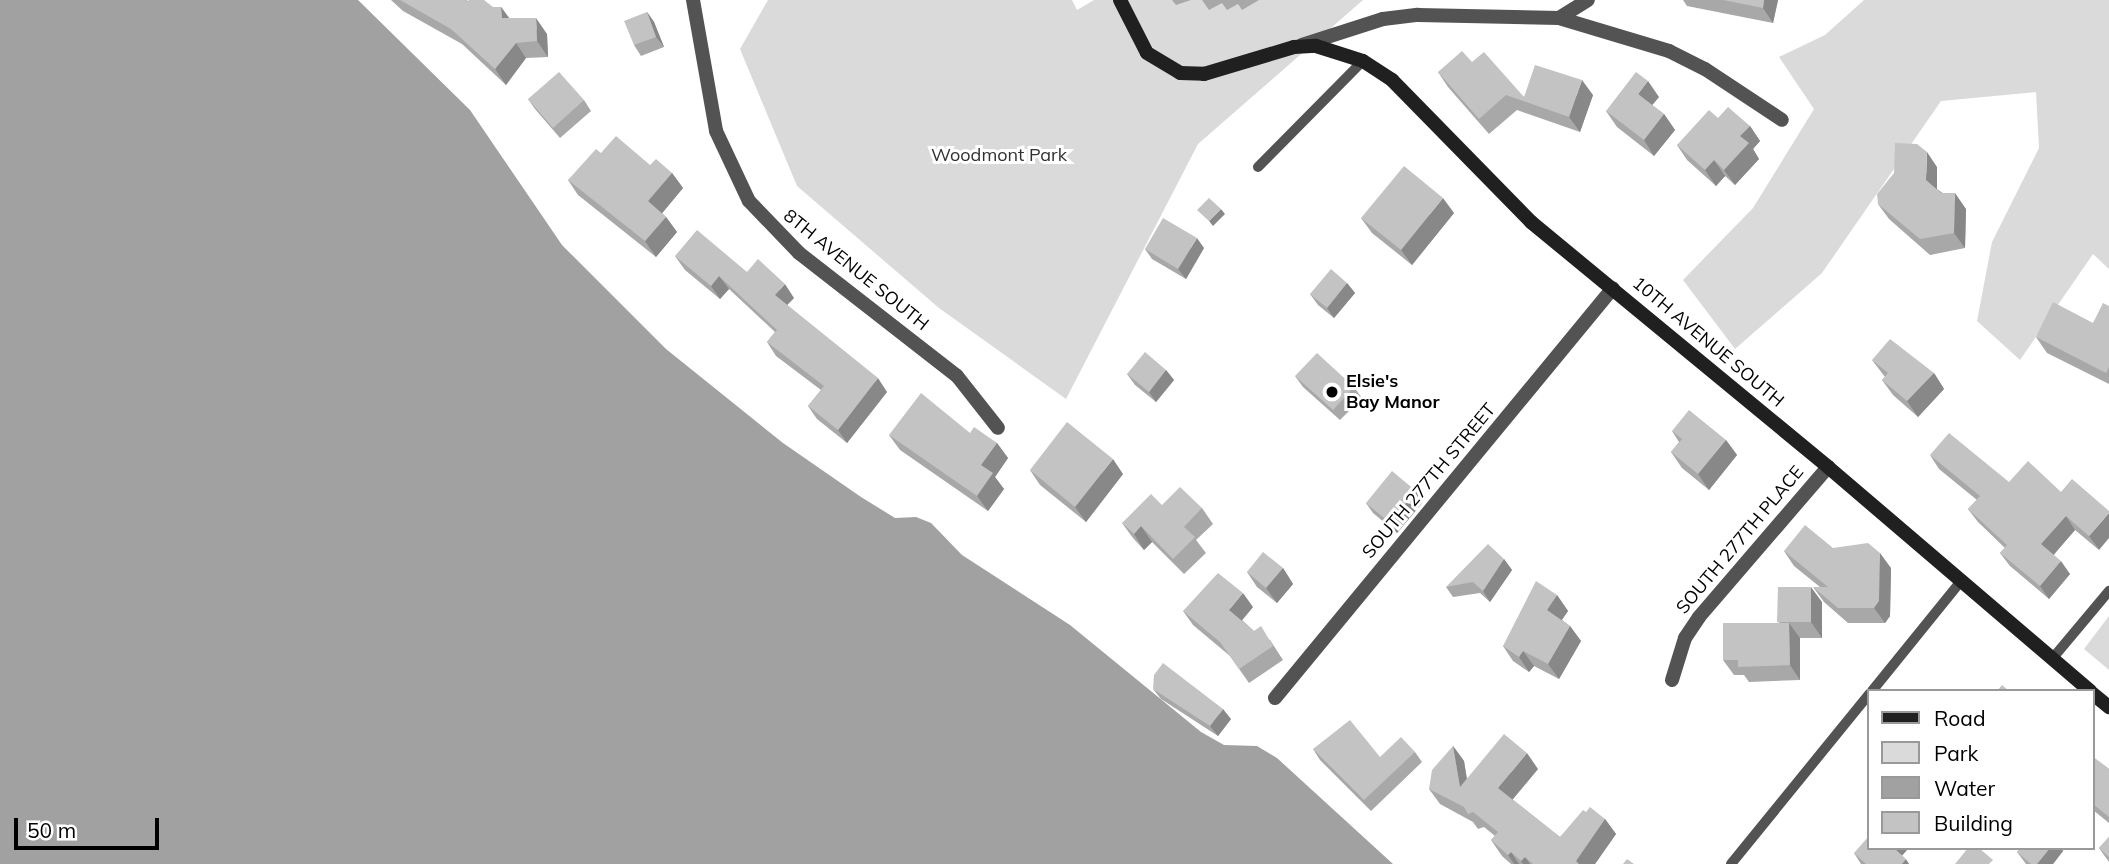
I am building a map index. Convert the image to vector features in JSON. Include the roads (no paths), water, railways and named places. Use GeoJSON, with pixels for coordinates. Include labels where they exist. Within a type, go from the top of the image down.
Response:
{"type":"FeatureCollection","features":[{"type":"Feature","properties":{"kind":"main road"},"geometry":{"type":"LineString","coordinates":[[1120,0],[1147,53],[1180,73],[1221,71],[1294,47]]}},
{"type":"Feature","properties":{"kind":"main road","name":"10TH AVENUE SOUTH"},"geometry":{"type":"LineString","coordinates":[[1294,47],[1316,46],[1363,61],[1407,93],[1531,222],[1828,467],[2086,689]]}},
{"type":"Feature","properties":{"kind":"street","name":"8TH AVENUE SOUTH"},"geometry":{"type":"LineString","coordinates":[[693,0],[716,131],[749,201],[799,253],[957,376],[998,428]]}},
{"type":"Feature","properties":{"kind":"street"},"geometry":{"type":"LineString","coordinates":[[1559,18],[1588,0]]}},
{"type":"Feature","properties":{"kind":"street"},"geometry":{"type":"LineString","coordinates":[[1294,47],[1382,19],[1488,13],[1559,18],[1669,51],[1705,69],[1782,120]]}},
{"type":"Feature","properties":{"kind":"street","name":"SOUTH 277TH STREET"},"geometry":{"type":"LineString","coordinates":[[1275,698],[1614,288]]}},
{"type":"Feature","properties":{"kind":"street","name":"SOUTH 277TH PLACE"},"geometry":{"type":"LineString","coordinates":[[1672,680],[1685,638],[1699,617],[1828,467]]}},
{"type":"Feature","properties":{"kind":"lane"},"geometry":{"type":"LineString","coordinates":[[1258,167],[1363,61]]}},
{"type":"Feature","properties":{"kind":"lane"},"geometry":{"type":"LineString","coordinates":[[1873,689],[1961,581]]}},
{"type":"Feature","properties":{"kind":"lane"},"geometry":{"type":"LineString","coordinates":[[2052,659],[2109,591]]}},
{"type":"Feature","properties":{"kind":"lane"},"geometry":{"type":"LineString","coordinates":[[1731,864],[1868,696]]}},
{"type":"Feature","properties":{"kind":"water"},"geometry":{"type":"Polygon","coordinates":[[[0,0],[358,0],[470,110],[562,245],[666,349],[783,443],[861,497],[895,518],[916,517],[931,523],[962,555],[1070,625],[1201,732],[1224,745],[1257,746],[1277,758],[1393,864],[0,864],[0,0]]]}},
{"type":"Feature","properties":{"kind":"place","name":"Elsie's Bay Manor"},"geometry":{"type":"Point","coordinates":[1332,392]}},
{"type":"Feature","properties":{"kind":"park label","name":"Woodmont Park"},"geometry":{"type":"Point","coordinates":[999,155]}}]}
